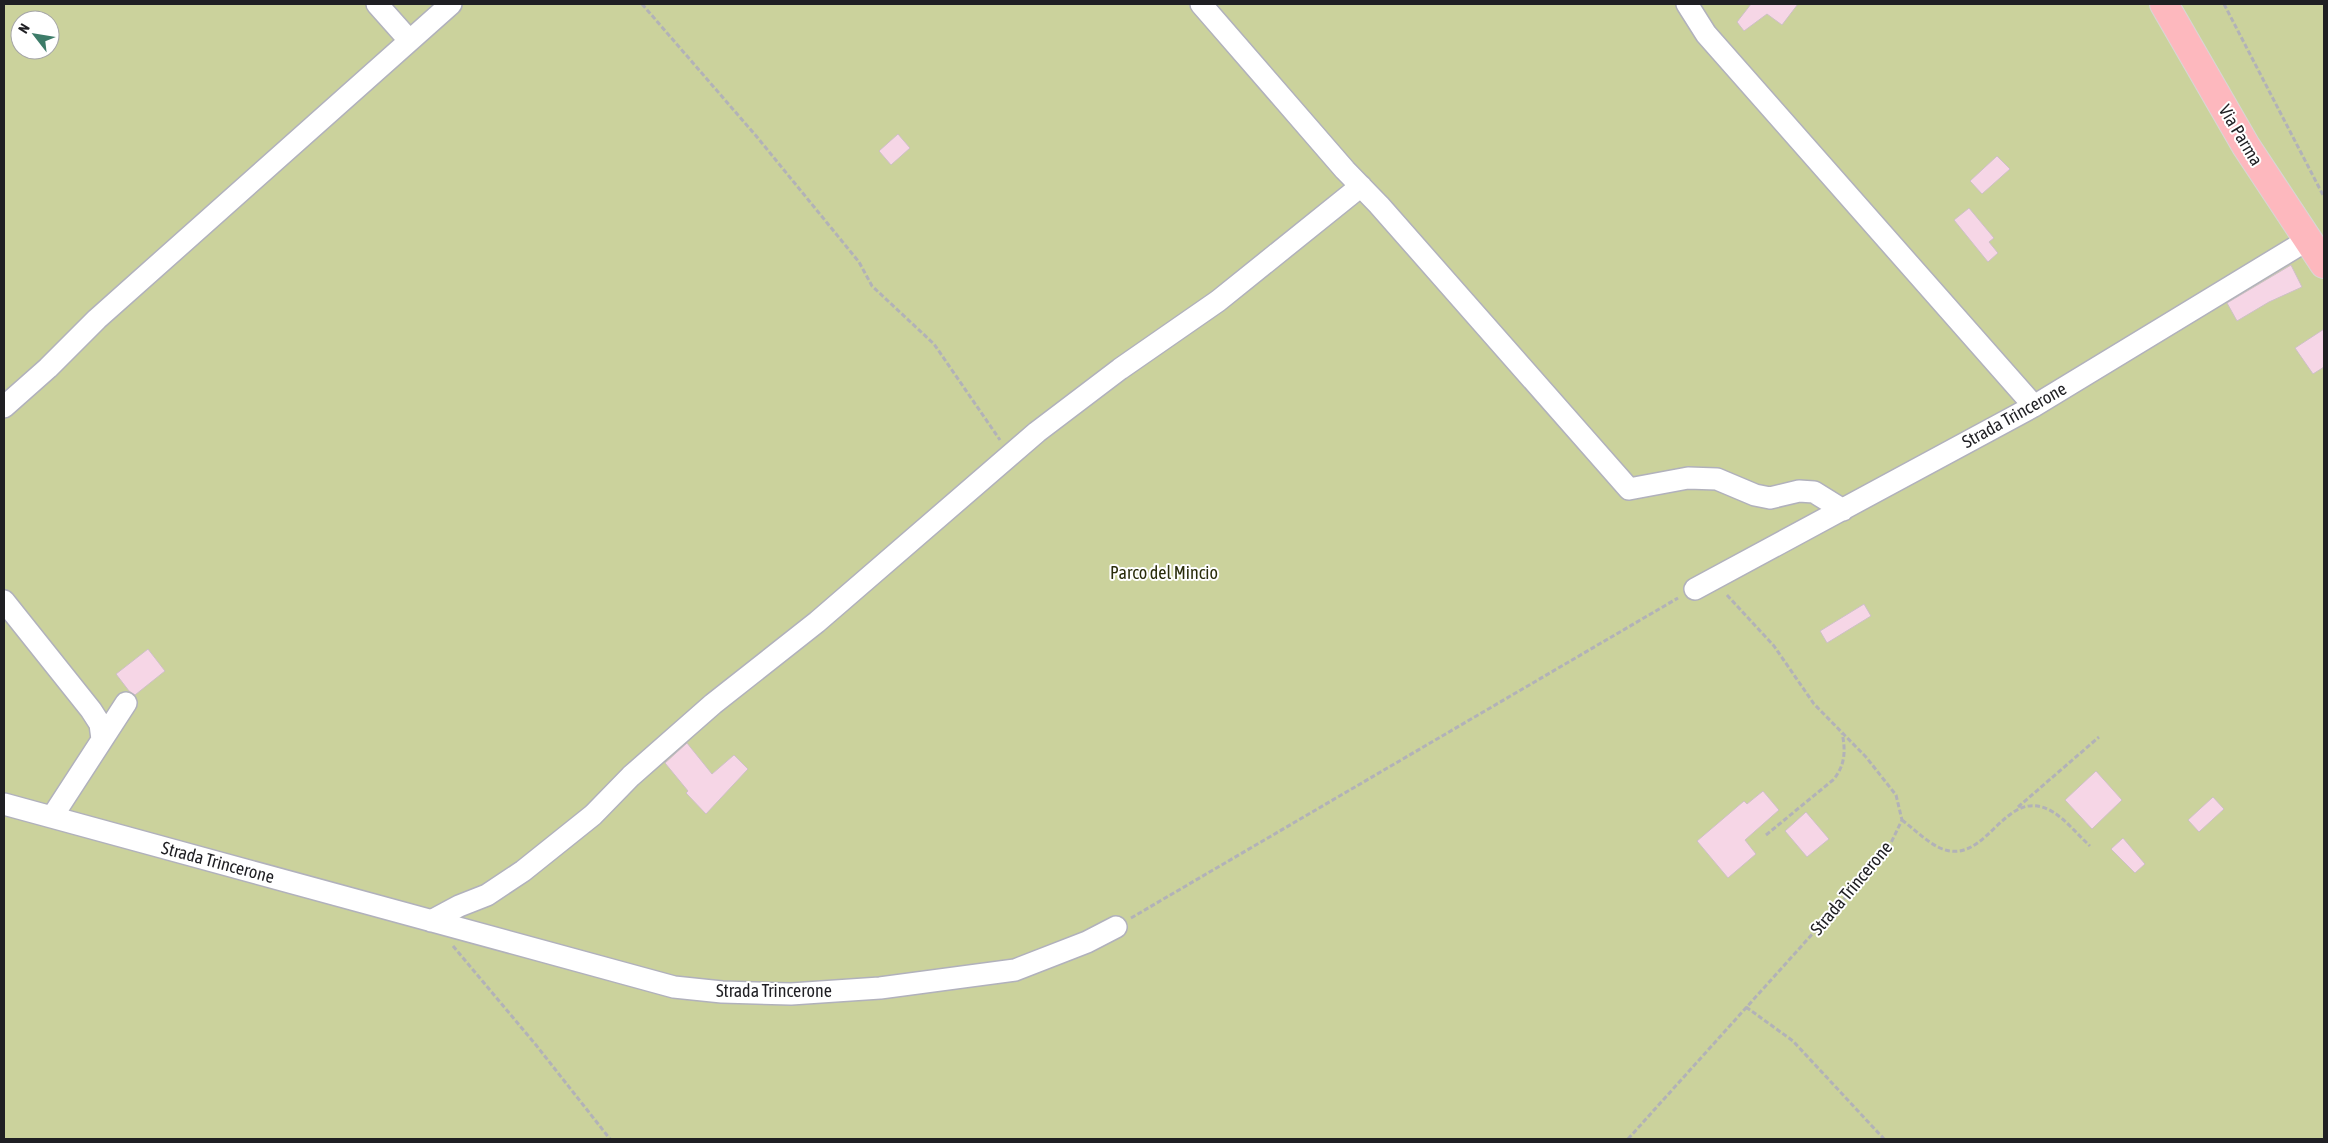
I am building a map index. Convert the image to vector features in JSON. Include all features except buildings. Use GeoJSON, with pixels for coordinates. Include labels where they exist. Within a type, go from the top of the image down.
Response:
{"type":"FeatureCollection","features":[{"type":"Feature","properties":{"kind":"main road","name":"Via Parma"},"geometry":{"type":"LineString","coordinates":[[2164,4],[2246,146],[2324,264]]}},
{"type":"Feature","properties":{"kind":"street"},"geometry":{"type":"LineString","coordinates":[[377,4],[409,40]]}},
{"type":"Feature","properties":{"kind":"street"},"geometry":{"type":"LineString","coordinates":[[4,407],[97,319],[451,4]]}},
{"type":"Feature","properties":{"kind":"street"},"geometry":{"type":"LineString","coordinates":[[1201,4],[1629,489],[1688,478],[1717,479],[1755,495],[1770,498],[1799,491],[1814,492],[1842,510]]}},
{"type":"Feature","properties":{"kind":"street"},"geometry":{"type":"LineString","coordinates":[[1687,4],[1706,34],[2034,406]]}},
{"type":"Feature","properties":{"kind":"street"},"geometry":{"type":"LineString","coordinates":[[431,921],[459,906],[487,895],[530,866],[593,814],[630,776],[713,704],[818,622],[1037,432],[1120,369],[1218,302],[1361,186]]}},
{"type":"Feature","properties":{"kind":"street","name":"Strada Trincerone"},"geometry":{"type":"LineString","coordinates":[[1703,583],[2034,406],[2309,239]]}},
{"type":"Feature","properties":{"kind":"street"},"geometry":{"type":"LineString","coordinates":[[4,601],[91,710],[100,724],[102,739]]}},
{"type":"Feature","properties":{"kind":"street"},"geometry":{"type":"LineString","coordinates":[[52,817],[126,703]]}},
{"type":"Feature","properties":{"kind":"street","name":"Strada Trincerone"},"geometry":{"type":"LineString","coordinates":[[4,804],[674,987],[722,992],[791,994],[880,988],[1015,970],[1087,942],[1116,928]]}},
{"type":"Feature","properties":{"kind":"path"},"geometry":{"type":"LineString","coordinates":[[642,4],[757,137],[859,262],[872,286],[934,344],[1010,455]]}},
{"type":"Feature","properties":{"kind":"path"},"geometry":{"type":"LineString","coordinates":[[2224,4],[2324,197]]}},
{"type":"Feature","properties":{"kind":"path"},"geometry":{"type":"LineString","coordinates":[[1116,928],[1703,583],[1774,646],[1814,704],[1866,757],[1896,795],[1902,820],[1940,848],[1956,851],[1974,847],[2099,737]]}},
{"type":"Feature","properties":{"kind":"path"},"geometry":{"type":"LineString","coordinates":[[1766,835],[1839,774],[1845,752],[1842,732]]}},
{"type":"Feature","properties":{"kind":"path"},"geometry":{"type":"LineString","coordinates":[[2018,807],[2036,806],[2053,812],[2090,846]]}},
{"type":"Feature","properties":{"kind":"path","name":"Strada Trincerone"},"geometry":{"type":"LineString","coordinates":[[1628,1139],[1887,851],[1902,820]]}},
{"type":"Feature","properties":{"kind":"path"},"geometry":{"type":"LineString","coordinates":[[431,921],[536,1045],[610,1139]]}},
{"type":"Feature","properties":{"kind":"path"},"geometry":{"type":"LineString","coordinates":[[1746,1007],[1793,1041],[1884,1139]]}},
{"type":"Feature","properties":{"kind":"green space","name":"Parco del Mincio"},"geometry":{"type":"Polygon","coordinates":[[[4,4],[2324,4],[2324,1139],[4,1139],[4,4]]]}}]}
